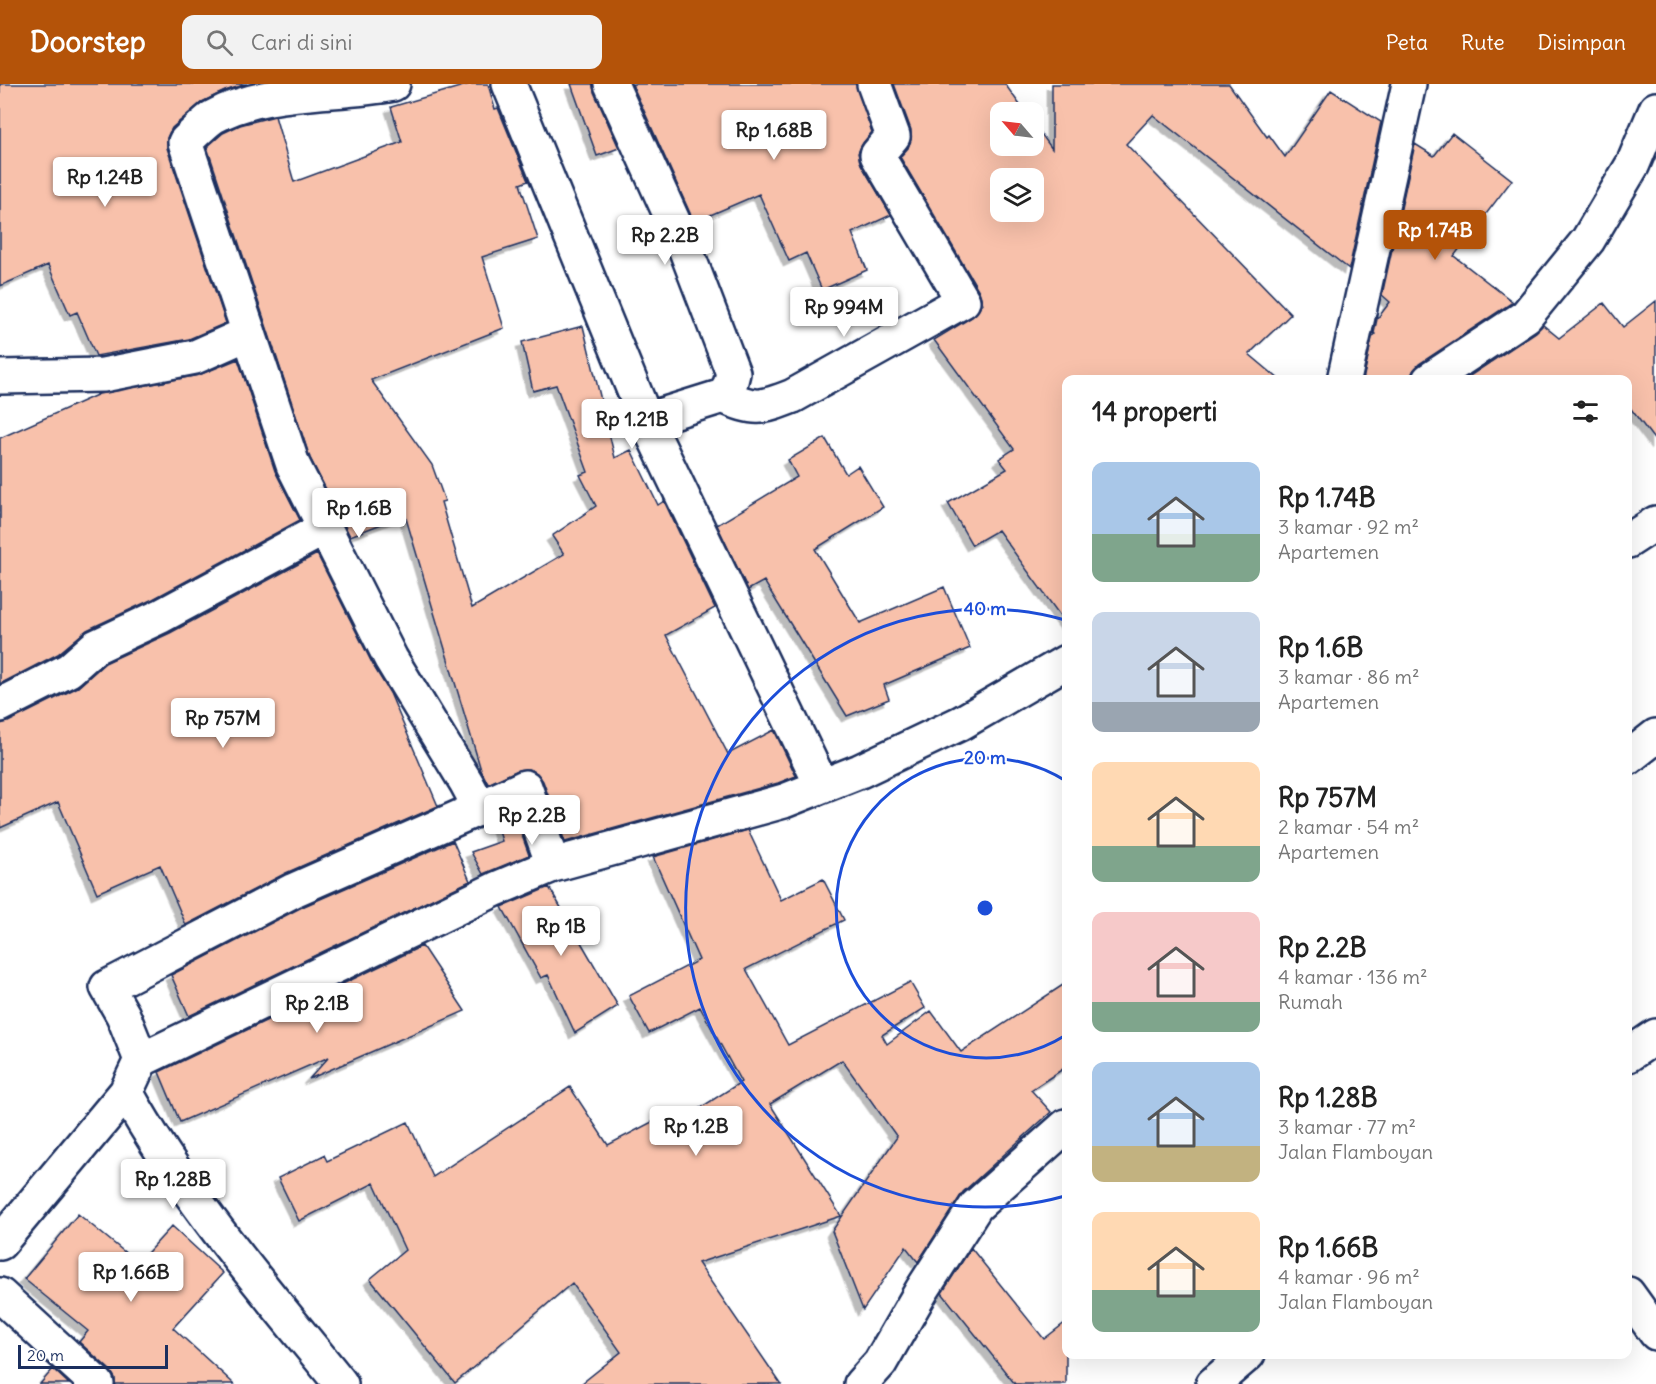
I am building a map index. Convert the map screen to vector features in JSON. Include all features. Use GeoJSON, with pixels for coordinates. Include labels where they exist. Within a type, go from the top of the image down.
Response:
{"type":"FeatureCollection","features":[{"type":"Feature","properties":{"kind":"street"},"geometry":{"type":"LineString","coordinates":[[393,84],[365,89],[262,98],[213,117],[185,142],[293,465],[391,659],[480,808]]}},
{"type":"Feature","properties":{"kind":"street"},"geometry":{"type":"LineString","coordinates":[[509,84],[646,420],[822,786]]}},
{"type":"Feature","properties":{"kind":"street"},"geometry":{"type":"LineString","coordinates":[[611,84],[684,245],[733,373],[730,385],[723,396],[646,420]]}},
{"type":"Feature","properties":{"kind":"street"},"geometry":{"type":"LineString","coordinates":[[723,396],[741,404],[763,408],[793,396],[963,301],[877,155],[893,136],[874,84]]}},
{"type":"Feature","properties":{"kind":"street"},"geometry":{"type":"LineString","coordinates":[[1345,375],[1409,84]]}},
{"type":"Feature","properties":{"kind":"street"},"geometry":{"type":"LineString","coordinates":[[1437,375],[1526,316],[1588,240],[1633,164],[1656,109]]}},
{"type":"Feature","properties":{"kind":"street"},"geometry":{"type":"LineString","coordinates":[[0,377],[103,375],[195,357],[249,333]]}},
{"type":"Feature","properties":{"kind":"street"},"geometry":{"type":"LineString","coordinates":[[1632,538],[1656,523]]}},
{"type":"Feature","properties":{"kind":"street"},"geometry":{"type":"LineString","coordinates":[[0,705],[69,670],[95,647],[161,616],[325,528]]}},
{"type":"Feature","properties":{"kind":"street"},"geometry":{"type":"LineString","coordinates":[[0,1243],[126,1092],[141,1060],[496,889],[553,865],[784,801],[860,771],[961,723],[1062,664]]}},
{"type":"Feature","properties":{"kind":"street"},"geometry":{"type":"LineString","coordinates":[[1632,755],[1656,736]]}},
{"type":"Feature","properties":{"kind":"street"},"geometry":{"type":"LineString","coordinates":[[141,1060],[123,1015],[107,987],[294,890],[525,787],[553,865]]}},
{"type":"Feature","properties":{"kind":"street"},"geometry":{"type":"LineString","coordinates":[[1632,1052],[1656,1036]]}},
{"type":"Feature","properties":{"kind":"street"},"geometry":{"type":"LineString","coordinates":[[126,1092],[152,1138],[244,1264],[341,1384]]}},
{"type":"Feature","properties":{"kind":"street"},"geometry":{"type":"LineString","coordinates":[[861,1384],[880,1363],[922,1290],[976,1206],[1062,1130]]}},
{"type":"Feature","properties":{"kind":"street"},"geometry":{"type":"LineString","coordinates":[[0,1295],[97,1384]]}},
{"type":"Feature","properties":{"kind":"street"},"geometry":{"type":"LineString","coordinates":[[1632,1300],[1656,1333]]}},
{"type":"Feature","properties":{"kind":"street"},"geometry":{"type":"LineString","coordinates":[[1213,1384],[1242,1359]]}},
{"type":"Feature","properties":{"kind":"building"},"geometry":{"type":"Polygon","coordinates":[[[0,84],[247,84],[202,102],[172,128],[167,138],[167,148],[226,323],[189,339],[96,356],[77,312],[70,315],[48,265],[0,286],[0,84]]]}},
{"type":"Feature","properties":{"kind":"building"},"geometry":{"type":"Polygon","coordinates":[[[470,84],[488,84],[495,109],[498,108],[528,181],[520,184],[538,239],[482,257],[504,328],[371,380],[432,465],[445,501],[441,502],[472,608],[564,554],[552,536],[596,506],[580,475],[588,472],[556,385],[533,391],[522,342],[583,326],[615,458],[631,450],[658,505],[664,501],[715,608],[666,635],[728,754],[774,730],[796,776],[565,842],[543,781],[537,773],[528,769],[518,770],[488,784],[481,770],[405,515],[350,536],[310,458],[207,147],[223,133],[240,125],[275,116],[294,182],[402,142],[391,107],[470,84]]]}},
{"type":"Feature","properties":{"kind":"building"},"geometry":{"type":"Polygon","coordinates":[[[571,84],[593,84],[594,92],[619,148],[597,156],[571,84]]]}},
{"type":"Feature","properties":{"kind":"building"},"geometry":{"type":"Polygon","coordinates":[[[632,84],[856,84],[872,132],[858,153],[861,164],[891,215],[852,233],[867,270],[822,290],[806,253],[789,261],[759,194],[694,222],[632,84]]]}},
{"type":"Feature","properties":{"kind":"building"},"geometry":{"type":"Polygon","coordinates":[[[894,84],[1005,84],[1018,102],[990,102],[990,156],[1044,156],[1044,138],[1052,149],[1052,84],[1229,84],[1267,137],[1269,135],[1285,157],[1331,90],[1381,122],[1349,269],[1153,115],[1126,144],[1291,314],[1249,354],[1274,375],[1062,375],[1062,618],[998,530],[972,545],[948,503],[1007,469],[999,459],[1014,449],[934,340],[972,317],[983,304],[979,291],[900,157],[908,148],[911,130],[894,84]]]}},
{"type":"Feature","properties":{"kind":"building"},"geometry":{"type":"Polygon","coordinates":[[[1452,133],[1512,180],[1454,256],[1513,302],[1419,364],[1412,375],[1364,375],[1377,319],[1390,302],[1382,295],[1415,144],[1434,156],[1452,133]]]}},
{"type":"Feature","properties":{"kind":"building"},"geometry":{"type":"Polygon","coordinates":[[[1656,301],[1656,442],[1632,410],[1632,375],[1472,375],[1543,325],[1559,338],[1604,303],[1623,327],[1656,301]]]}},
{"type":"Feature","properties":{"kind":"building"},"geometry":{"type":"Polygon","coordinates":[[[238,359],[275,471],[300,520],[153,599],[87,630],[58,654],[0,684],[0,438],[99,394],[199,375],[238,359]]]}},
{"type":"Feature","properties":{"kind":"building"},"geometry":{"type":"Polygon","coordinates":[[[825,438],[846,474],[858,466],[883,507],[815,549],[860,623],[944,587],[970,648],[884,685],[889,699],[847,716],[764,581],[748,590],[717,525],[797,477],[788,460],[825,438]]]}},
{"type":"Feature","properties":{"kind":"building"},"geometry":{"type":"Polygon","coordinates":[[[317,554],[374,667],[390,693],[438,806],[286,873],[186,925],[160,865],[97,893],[58,802],[0,828],[0,724],[78,687],[105,663],[170,633],[317,554]]]}},
{"type":"Feature","properties":{"kind":"building"},"geometry":{"type":"Polygon","coordinates":[[[514,813],[529,855],[483,874],[471,852],[502,841],[496,821],[514,813]]]}},
{"type":"Feature","properties":{"kind":"building"},"geometry":{"type":"Polygon","coordinates":[[[748,830],[781,900],[823,879],[844,920],[746,969],[788,1045],[910,982],[925,1008],[882,1035],[887,1044],[931,1011],[961,1052],[1062,986],[1062,1070],[1031,1090],[1051,1112],[963,1192],[918,1262],[906,1247],[863,1310],[832,1231],[897,1137],[842,1060],[770,1104],[841,1216],[698,1263],[781,1384],[581,1384],[621,1352],[572,1283],[455,1383],[370,1279],[405,1250],[374,1183],[299,1221],[278,1178],[324,1155],[327,1161],[408,1122],[433,1177],[570,1087],[608,1145],[669,1113],[675,1124],[741,1082],[700,1007],[649,1033],[629,996],[699,960],[653,857],[748,830]]]}},
{"type":"Feature","properties":{"kind":"building"},"geometry":{"type":"Polygon","coordinates":[[[453,841],[470,881],[189,1016],[171,975],[302,907],[453,841]]]}},
{"type":"Feature","properties":{"kind":"building"},"geometry":{"type":"Polygon","coordinates":[[[549,887],[618,1006],[575,1033],[548,975],[541,978],[502,907],[549,887]]]}},
{"type":"Feature","properties":{"kind":"building"},"geometry":{"type":"Polygon","coordinates":[[[422,946],[465,1011],[309,1079],[329,1057],[180,1122],[159,1072],[422,946]]]}},
{"type":"Feature","properties":{"kind":"building"},"geometry":{"type":"Polygon","coordinates":[[[78,1214],[138,1263],[172,1226],[223,1273],[173,1328],[234,1384],[115,1384],[115,1378],[110,1370],[79,1342],[88,1331],[24,1279],[78,1214]]]}},
{"type":"Feature","properties":{"kind":"building"},"geometry":{"type":"Polygon","coordinates":[[[971,1248],[1044,1339],[1062,1325],[1062,1359],[1066,1359],[1066,1384],[1015,1384],[942,1293],[971,1248]]]}},
{"type":"Feature","properties":{"kind":"building"},"geometry":{"type":"Polygon","coordinates":[[[53,1369],[69,1384],[40,1384],[53,1369]]]}}]}
